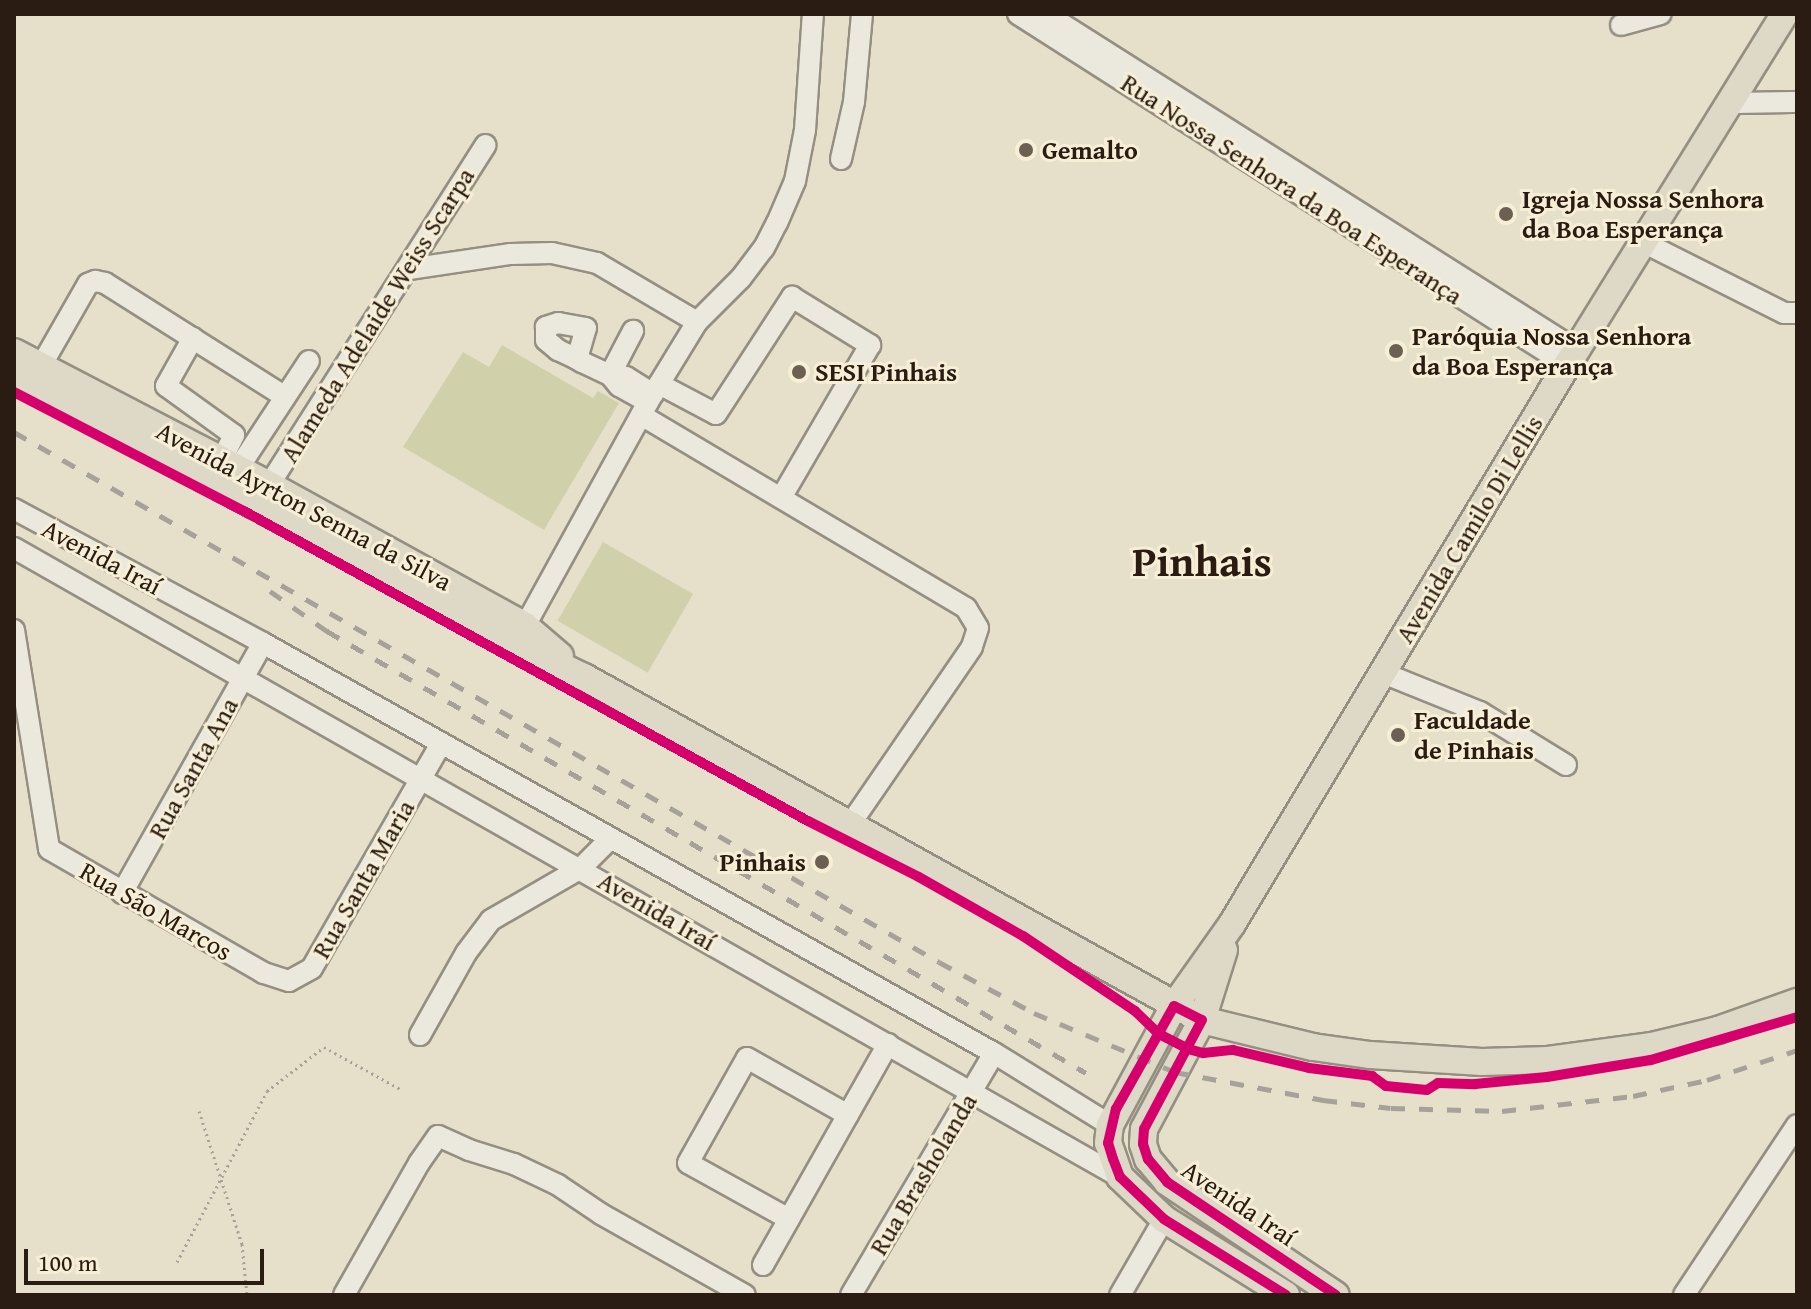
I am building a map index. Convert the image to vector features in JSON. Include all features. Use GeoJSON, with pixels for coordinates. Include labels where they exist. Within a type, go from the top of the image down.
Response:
{"type":"FeatureCollection","features":[{"type":"Feature","properties":{"kind":"main road","name":"Avenida Camilo Di Lellis"},"geometry":{"type":"LineString","coordinates":[[1110,1125],[1174,1006],[1232,924],[1572,357],[1785,14]]}},
{"type":"Feature","properties":{"kind":"main road","name":"Avenida Ayrton Senna da Silva"},"geometry":{"type":"LineString","coordinates":[[14,352],[515,644],[584,677],[851,823],[1202,1020],[1313,1047],[1370,1055],[1482,1062],[1535,1061],[1652,1046],[1718,1030],[1797,1002]]}},
{"type":"Feature","properties":{"kind":"main road","name":"Avenida Ayrton Senna da Silva"},"geometry":{"type":"LineString","coordinates":[[14,377],[224,475],[269,485],[525,626],[584,677]]}},
{"type":"Feature","properties":{"kind":"main road","name":"Avenida Camilo Di Lellis"},"geometry":{"type":"LineString","coordinates":[[1144,1129],[1202,1020],[1232,924]]}},
{"type":"Feature","properties":{"kind":"main road"},"geometry":{"type":"LineString","coordinates":[[1110,1125],[1108,1143],[1120,1177]]}},
{"type":"Feature","properties":{"kind":"main road","name":"Avenida Iraí"},"geometry":{"type":"LineString","coordinates":[[1144,1129],[1143,1144],[1148,1159],[1167,1182],[1336,1295]]}},
{"type":"Feature","properties":{"kind":"main road","name":"Avenida Iraí"},"geometry":{"type":"LineString","coordinates":[[1120,1177],[1164,1219],[1286,1295]]}},
{"type":"Feature","properties":{"kind":"street"},"geometry":{"type":"LineString","coordinates":[[525,626],[650,399],[697,322],[741,278],[764,248],[795,181],[805,130],[813,14]]}},
{"type":"Feature","properties":{"kind":"street"},"geometry":{"type":"LineString","coordinates":[[841,159],[854,102],[862,14]]}},
{"type":"Feature","properties":{"kind":"street","name":"Rua Nossa Senhora da Boa Esperança"},"geometry":{"type":"LineString","coordinates":[[1018,14],[1066,28]]}},
{"type":"Feature","properties":{"kind":"street","name":"Rua Nossa Senhora da Boa Esperança"},"geometry":{"type":"LineString","coordinates":[[1046,14],[1572,357]]}},
{"type":"Feature","properties":{"kind":"street"},"geometry":{"type":"LineString","coordinates":[[1621,25],[1661,14]]}},
{"type":"Feature","properties":{"kind":"street"},"geometry":{"type":"LineString","coordinates":[[1730,103],[1797,102]]}},
{"type":"Feature","properties":{"kind":"street","name":"Alameda Adelaide Weiss Scarpa"},"geometry":{"type":"LineString","coordinates":[[269,485],[486,145]]}},
{"type":"Feature","properties":{"kind":"street"},"geometry":{"type":"LineString","coordinates":[[1643,242],[1784,313],[1797,313]]}},
{"type":"Feature","properties":{"kind":"street"},"geometry":{"type":"LineString","coordinates":[[409,269],[511,254],[552,253],[597,263],[697,322]]}},
{"type":"Feature","properties":{"kind":"street"},"geometry":{"type":"LineString","coordinates":[[41,366],[88,284],[95,281],[105,283],[285,397]]}},
{"type":"Feature","properties":{"kind":"street"},"geometry":{"type":"LineString","coordinates":[[577,359],[610,375],[619,386],[650,399],[716,414],[792,297],[870,345],[781,498]]}},
{"type":"Feature","properties":{"kind":"street"},"geometry":{"type":"LineString","coordinates":[[610,375],[633,331]]}},
{"type":"Feature","properties":{"kind":"street"},"geometry":{"type":"LineString","coordinates":[[193,338],[166,386],[232,431],[235,439],[224,475]]}},
{"type":"Feature","properties":{"kind":"street"},"geometry":{"type":"LineString","coordinates":[[224,475],[309,361]]}},
{"type":"Feature","properties":{"kind":"street"},"geometry":{"type":"LineString","coordinates":[[650,399],[781,498],[966,608],[978,628],[972,647],[851,823]]}},
{"type":"Feature","properties":{"kind":"street","name":"Avenida Iraí"},"geometry":{"type":"LineString","coordinates":[[16,516],[263,643],[994,1053],[1110,1125]]}},
{"type":"Feature","properties":{"kind":"street","name":"Avenida Iraí"},"geometry":{"type":"LineString","coordinates":[[14,548],[1120,1177]]}},
{"type":"Feature","properties":{"kind":"street","name":"Rua São Marcos"},"geometry":{"type":"LineString","coordinates":[[14,630],[49,849],[264,973]]}},
{"type":"Feature","properties":{"kind":"street","name":"Rua Santa Ana"},"geometry":{"type":"LineString","coordinates":[[122,893],[263,643]]}},
{"type":"Feature","properties":{"kind":"street"},"geometry":{"type":"LineString","coordinates":[[1383,673],[1480,712],[1566,765]]}},
{"type":"Feature","properties":{"kind":"street","name":"Rua Santa Maria"},"geometry":{"type":"LineString","coordinates":[[264,973],[289,981],[312,968],[441,744]]}},
{"type":"Feature","properties":{"kind":"street"},"geometry":{"type":"LineString","coordinates":[[420,1035],[466,953],[491,920],[581,868],[611,838]]}},
{"type":"Feature","properties":{"kind":"street"},"geometry":{"type":"LineString","coordinates":[[763,1265],[888,1044]]}},
{"type":"Feature","properties":{"kind":"street","name":"Rua Brasholanda"},"geometry":{"type":"LineString","coordinates":[[851,1295],[994,1053]]}},
{"type":"Feature","properties":{"kind":"street"},"geometry":{"type":"LineString","coordinates":[[789,1219],[688,1163],[747,1058],[848,1115]]}},
{"type":"Feature","properties":{"kind":"street"},"geometry":{"type":"LineString","coordinates":[[1684,1295],[1797,1125]]}},
{"type":"Feature","properties":{"kind":"street"},"geometry":{"type":"LineString","coordinates":[[344,1295],[419,1163],[438,1136],[469,1150],[514,1164],[558,1185],[601,1214],[745,1295]]}},
{"type":"Feature","properties":{"kind":"street"},"geometry":{"type":"LineString","coordinates":[[1120,1295],[1164,1219]]}},
{"type":"Feature","properties":{"kind":"path"},"geometry":{"type":"LineString","coordinates":[[177,1262],[267,1091],[324,1047],[400,1089]]}},
{"type":"Feature","properties":{"kind":"path"},"geometry":{"type":"LineString","coordinates":[[199,1111],[242,1244],[247,1295]]}},
{"type":"Feature","properties":{"kind":"green space"},"geometry":{"type":"Polygon","coordinates":[[[502,345],[593,398],[598,391],[619,403],[544,530],[403,447],[463,352],[489,367],[502,345]]]}},
{"type":"Feature","properties":{"kind":"green space"},"geometry":{"type":"Polygon","coordinates":[[[603,542],[693,594],[648,673],[558,621],[603,542]]]}},
{"type":"Feature","properties":{"kind":"railway"},"geometry":{"type":"LineString","coordinates":[[14,432],[939,962],[1034,1013],[1175,1072],[1323,1100],[1391,1108],[1502,1111],[1633,1096],[1707,1080],[1797,1050]]}},
{"type":"Feature","properties":{"kind":"railway"},"geometry":{"type":"LineString","coordinates":[[270,591],[327,631],[1086,1073]]}},
{"type":"Feature","properties":{"kind":"cycle path"},"geometry":{"type":"LineString","coordinates":[[14,392],[244,511],[808,821],[919,877],[1023,936],[1135,1011],[1159,1034],[1188,1049],[1203,1053],[1233,1050],[1309,1068],[1372,1076],[1386,1086],[1427,1090],[1438,1083],[1475,1084],[1547,1077],[1651,1060],[1797,1017]]}},
{"type":"Feature","properties":{"kind":"cycle path"},"geometry":{"type":"LineString","coordinates":[[1286,1295],[1164,1219],[1120,1177],[1113,1159],[1108,1143],[1116,1109],[1174,1006],[1202,1020],[1144,1129],[1143,1144],[1148,1159],[1167,1182],[1336,1295]]}},
{"type":"Feature","properties":{"kind":"place","name":"Gemalto"},"geometry":{"type":"Point","coordinates":[1026,150]}},
{"type":"Feature","properties":{"kind":"place","name":"Igreja Nossa Senhora da Boa Esperança"},"geometry":{"type":"Point","coordinates":[1506,214]}},
{"type":"Feature","properties":{"kind":"place","name":"Paróquia Nossa Senhora da Boa Esperança"},"geometry":{"type":"Point","coordinates":[1396,351]}},
{"type":"Feature","properties":{"kind":"place","name":"SESI Pinhais"},"geometry":{"type":"Point","coordinates":[799,372]}},
{"type":"Feature","properties":{"kind":"place","name":"Faculdade de Pinhais"},"geometry":{"type":"Point","coordinates":[1398,735]}},
{"type":"Feature","properties":{"kind":"place","name":"Pinhais"},"geometry":{"type":"Point","coordinates":[822,862]}},
{"type":"Feature","properties":{"kind":"district","name":"Pinhais"},"geometry":{"type":"Point","coordinates":[1202,561]}}]}
